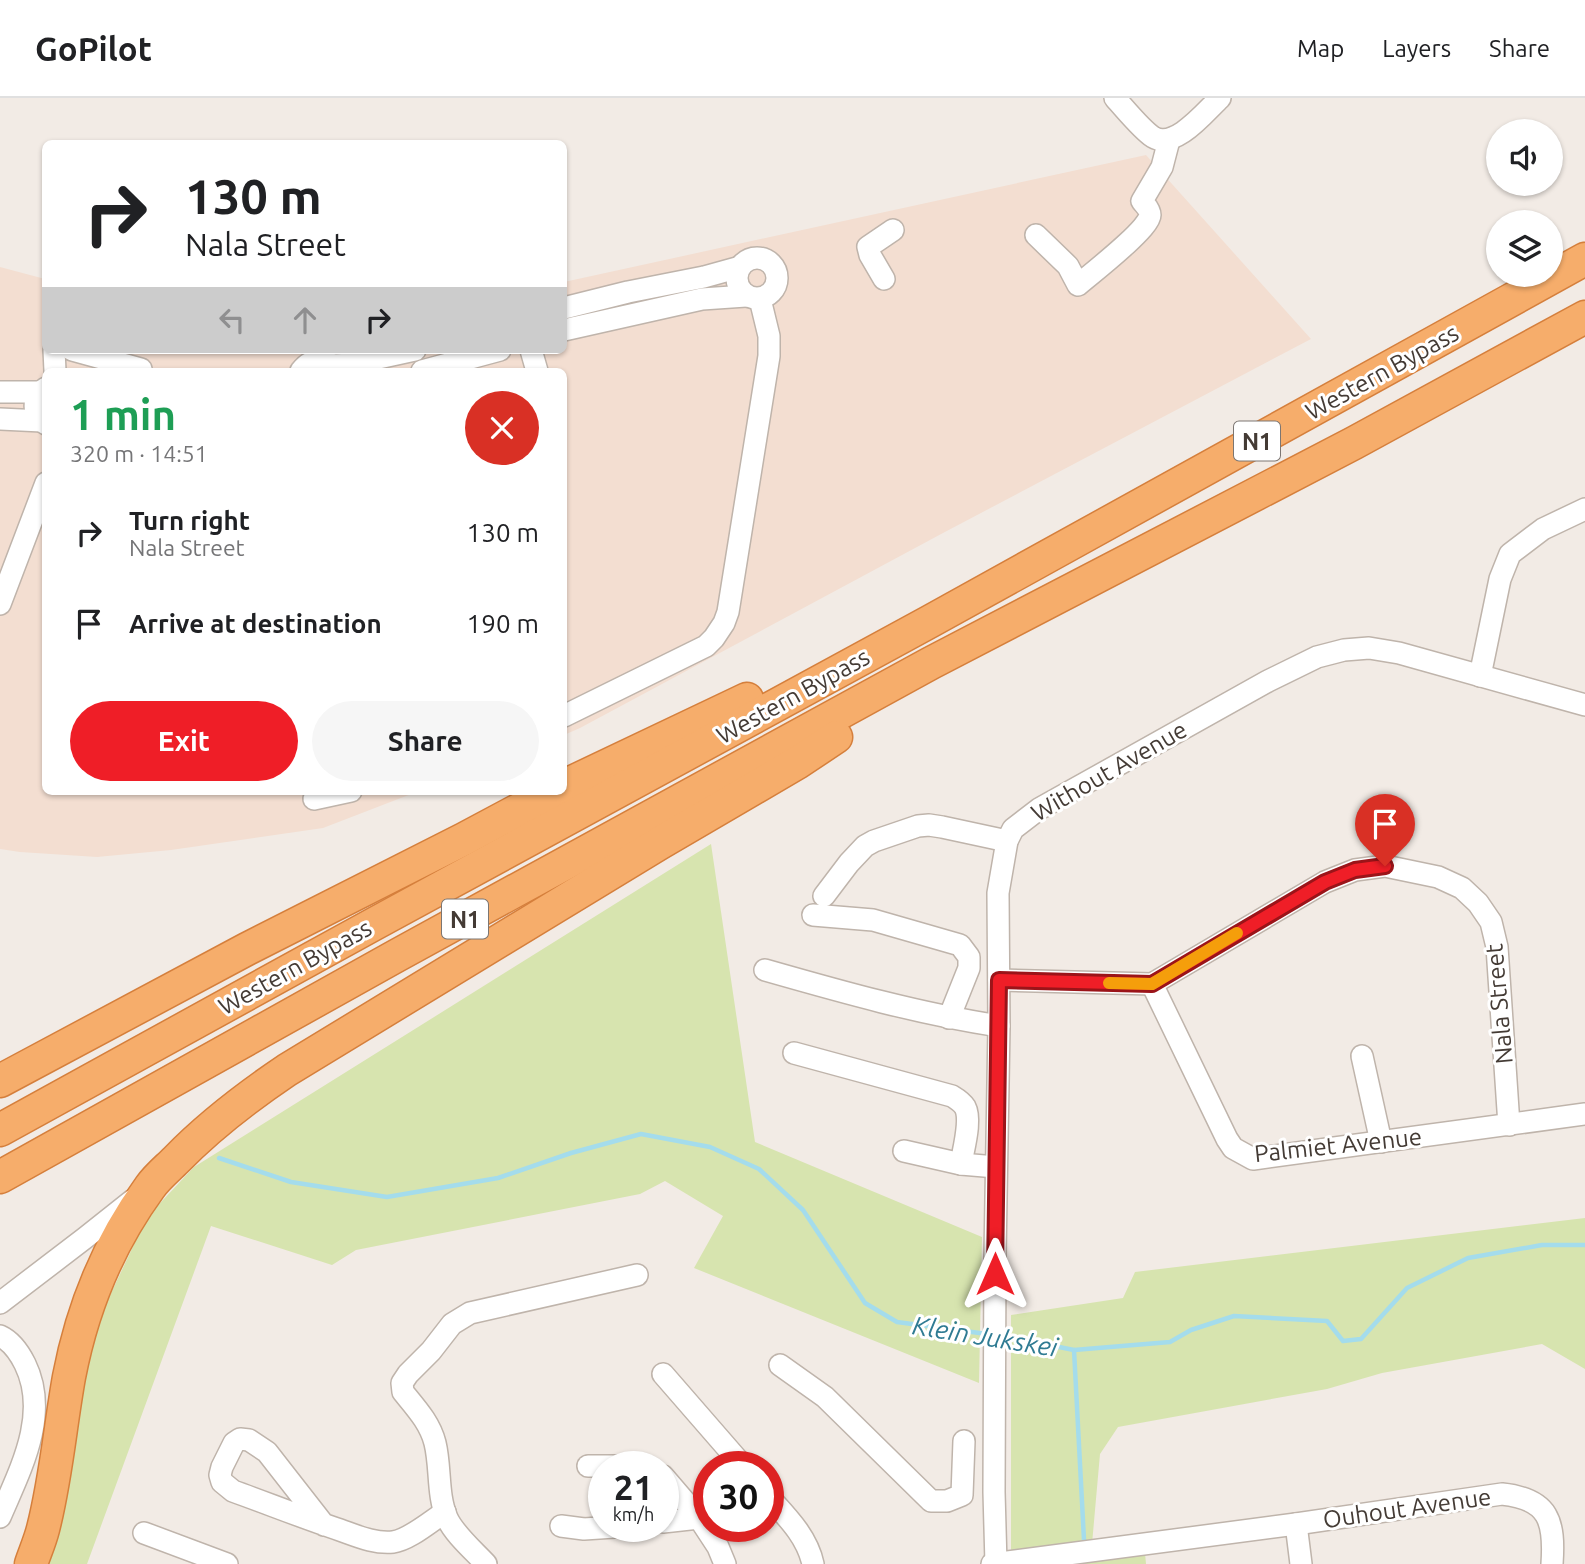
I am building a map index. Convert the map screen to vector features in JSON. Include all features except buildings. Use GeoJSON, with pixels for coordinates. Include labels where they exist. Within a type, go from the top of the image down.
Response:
{"type":"FeatureCollection","features":[{"type":"Feature","properties":{"kind":"highway","name":"Western Bypass"},"geometry":{"type":"LineString","coordinates":[[0,1130],[929,622],[1585,259]]}},
{"type":"Feature","properties":{"kind":"highway","name":"Western Bypass"},"geometry":{"type":"LineString","coordinates":[[0,1177],[931,663],[1354,443],[1585,317]]}},
{"type":"Feature","properties":{"kind":"highway"},"geometry":{"type":"LineString","coordinates":[[567,784],[750,698],[929,622]]}},
{"type":"Feature","properties":{"kind":"highway"},"geometry":{"type":"LineString","coordinates":[[31,1564],[43,1530],[70,1374],[81,1330],[113,1247],[151,1185],[215,1122],[287,1070],[797,763],[865,717],[931,663]]}},
{"type":"Feature","properties":{"kind":"highway"},"geometry":{"type":"LineString","coordinates":[[0,1081],[222,962],[546,795]]}},
{"type":"Feature","properties":{"kind":"street"},"geometry":{"type":"LineString","coordinates":[[1115,98],[1152,136],[1165,140],[1176,138],[1220,98]]}},
{"type":"Feature","properties":{"kind":"street"},"geometry":{"type":"LineString","coordinates":[[1036,235],[1068,266],[1078,285],[1148,223],[1150,210],[1142,201],[1162,167],[1165,140]]}},
{"type":"Feature","properties":{"kind":"street"},"geometry":{"type":"LineString","coordinates":[[884,279],[868,247],[893,230]]}},
{"type":"Feature","properties":{"kind":"street"},"geometry":{"type":"LineString","coordinates":[[567,330],[702,299],[753,297],[766,297],[778,281],[775,268],[771,263],[759,258],[747,260],[740,267],[736,278],[741,291],[753,297],[769,335],[769,356],[735,576],[724,623],[706,646],[567,715]]}},
{"type":"Feature","properties":{"kind":"street"},"geometry":{"type":"LineString","coordinates":[[567,308],[740,267]]}},
{"type":"Feature","properties":{"kind":"street"},"geometry":{"type":"LineString","coordinates":[[87,354],[137,368]]}},
{"type":"Feature","properties":{"kind":"street"},"geometry":{"type":"LineString","coordinates":[[304,368],[315,360],[328,362],[336,368],[397,354]]}},
{"type":"Feature","properties":{"kind":"street"},"geometry":{"type":"LineString","coordinates":[[433,368],[485,354]]}},
{"type":"Feature","properties":{"kind":"street"},"geometry":{"type":"LineString","coordinates":[[0,392],[42,390]]}},
{"type":"Feature","properties":{"kind":"street"},"geometry":{"type":"LineString","coordinates":[[42,390],[35,398],[34,405],[35,412],[42,421]]}},
{"type":"Feature","properties":{"kind":"street"},"geometry":{"type":"LineString","coordinates":[[0,419],[42,423]]}},
{"type":"Feature","properties":{"kind":"street"},"geometry":{"type":"LineString","coordinates":[[0,604],[42,494]]}},
{"type":"Feature","properties":{"kind":"street"},"geometry":{"type":"LineString","coordinates":[[1480,676],[1500,579],[1510,554],[1543,528],[1585,509]]}},
{"type":"Feature","properties":{"kind":"street","name":"Without Avenue"},"geometry":{"type":"LineString","coordinates":[[995,1564],[998,893],[1007,841],[1013,829],[1039,808],[1268,681],[1317,657],[1344,650],[1368,648],[1399,653],[1585,705]]}},
{"type":"Feature","properties":{"kind":"street"},"geometry":{"type":"LineString","coordinates":[[314,799],[332,795]]}},
{"type":"Feature","properties":{"kind":"street"},"geometry":{"type":"LineString","coordinates":[[824,896],[865,846],[918,826],[942,827],[1007,841]]}},
{"type":"Feature","properties":{"kind":"street","name":"Nala Street"},"geometry":{"type":"LineString","coordinates":[[1152,984],[1325,882],[1355,870],[1385,866],[1438,877],[1462,888],[1478,903],[1491,922],[1497,947],[1509,1125]]}},
{"type":"Feature","properties":{"kind":"street"},"geometry":{"type":"LineString","coordinates":[[813,915],[873,920],[960,945],[969,957],[969,968],[949,1018]]}},
{"type":"Feature","properties":{"kind":"street"},"geometry":{"type":"LineString","coordinates":[[765,971],[949,1018],[999,1026]]}},
{"type":"Feature","properties":{"kind":"street"},"geometry":{"type":"LineString","coordinates":[[999,980],[1152,984]]}},
{"type":"Feature","properties":{"kind":"street","name":"Palmiet Avenue"},"geometry":{"type":"LineString","coordinates":[[1152,984],[1227,1139],[1233,1148],[1253,1158],[1585,1114]]}},
{"type":"Feature","properties":{"kind":"street"},"geometry":{"type":"LineString","coordinates":[[794,1053],[959,1100],[965,1107],[967,1122],[961,1164]]}},
{"type":"Feature","properties":{"kind":"street"},"geometry":{"type":"LineString","coordinates":[[1362,1056],[1381,1142]]}},
{"type":"Feature","properties":{"kind":"street"},"geometry":{"type":"LineString","coordinates":[[904,1151],[961,1164],[996,1167]]}},
{"type":"Feature","properties":{"kind":"street"},"geometry":{"type":"LineString","coordinates":[[0,1303],[151,1185]]}},
{"type":"Feature","properties":{"kind":"street"},"geometry":{"type":"LineString","coordinates":[[485,1564],[448,1522],[435,1443],[430,1428],[403,1392],[402,1383],[452,1324],[470,1312],[637,1275]]}},
{"type":"Feature","properties":{"kind":"street"},"geometry":{"type":"LineString","coordinates":[[0,1336],[5,1338],[22,1358],[33,1385],[35,1402],[26,1452],[0,1517]]}},
{"type":"Feature","properties":{"kind":"street"},"geometry":{"type":"LineString","coordinates":[[780,1365],[825,1397],[931,1501],[947,1501],[962,1495],[994,1492]]}},
{"type":"Feature","properties":{"kind":"street"},"geometry":{"type":"LineString","coordinates":[[663,1374],[730,1451]]}},
{"type":"Feature","properties":{"kind":"street"},"geometry":{"type":"LineString","coordinates":[[324,1525],[267,1452],[249,1440],[240,1439],[234,1443],[220,1475],[226,1486],[233,1491],[324,1525],[369,1540],[396,1542],[445,1512]]}},
{"type":"Feature","properties":{"kind":"street"},"geometry":{"type":"LineString","coordinates":[[962,1495],[964,1440]]}},
{"type":"Feature","properties":{"kind":"street","name":"Ouhout Avenue"},"geometry":{"type":"LineString","coordinates":[[995,1564],[1502,1494],[1531,1501],[1542,1509],[1552,1533],[1552,1564]]}},
{"type":"Feature","properties":{"kind":"street"},"geometry":{"type":"LineString","coordinates":[[679,1495],[693,1511]]}},
{"type":"Feature","properties":{"kind":"street"},"geometry":{"type":"LineString","coordinates":[[784,1514],[806,1544],[813,1564]]}},
{"type":"Feature","properties":{"kind":"street","name":"Ouhout Avenue"},"geometry":{"type":"LineString","coordinates":[[1296,1524],[1301,1564]]}},
{"type":"Feature","properties":{"kind":"street"},"geometry":{"type":"LineString","coordinates":[[561,1526],[588,1529]]}},
{"type":"Feature","properties":{"kind":"street"},"geometry":{"type":"LineString","coordinates":[[144,1533],[226,1564]]}},
{"type":"Feature","properties":{"kind":"street"},"geometry":{"type":"LineString","coordinates":[[715,1542],[725,1564]]}},
{"type":"Feature","properties":{"kind":"shaded area"},"geometry":{"type":"Polygon","coordinates":[[[1146,155],[1311,339],[567,734],[567,368],[42,368],[42,795],[409,795],[323,828],[171,850],[97,857],[0,849],[0,267],[42,278],[42,354],[567,354],[567,281],[1146,155]]]}},
{"type":"Feature","properties":{"kind":"green space"},"geometry":{"type":"Polygon","coordinates":[[[711,844],[755,1142],[982,1237],[979,1383],[694,1268],[723,1216],[665,1181],[640,1194],[356,1250],[332,1265],[211,1226],[87,1564],[44,1564],[67,1475],[95,1327],[147,1217],[194,1167],[711,844]]]}},
{"type":"Feature","properties":{"kind":"green space"},"geometry":{"type":"Polygon","coordinates":[[[1585,1218],[1585,1369],[1542,1344],[1382,1373],[1327,1389],[1118,1427],[1100,1454],[1092,1544],[1011,1551],[1011,1315],[1123,1298],[1135,1272],[1585,1218]]]}},
{"type":"Feature","properties":{"kind":"green space"},"geometry":{"type":"Polygon","coordinates":[[[1145,1553],[1146,1564],[1067,1564],[1145,1553]]]}},
{"type":"Feature","properties":{"kind":"waterway","name":"Klein Jukskei"},"geometry":{"type":"LineString","coordinates":[[219,1158],[291,1182],[387,1197],[498,1178],[571,1153],[641,1134],[710,1147],[759,1169],[803,1210],[865,1303],[897,1322],[987,1334]]}},
{"type":"Feature","properties":{"kind":"waterway","name":"Klein Jukskei"},"geometry":{"type":"LineString","coordinates":[[999,1335],[1074,1350],[1170,1342],[1191,1330],[1234,1316],[1327,1321],[1343,1341],[1361,1339],[1407,1288],[1468,1258],[1542,1245],[1585,1245]]}},
{"type":"Feature","properties":{"kind":"waterway"},"geometry":{"type":"LineString","coordinates":[[1074,1350],[1084,1540]]}},
{"type":"Feature","properties":{"kind":"slow traffic"},"geometry":{"type":"LineString","coordinates":[[1109,983],[1152,984],[1237,933]]}},
{"type":"Feature","properties":{"kind":"route"},"geometry":{"type":"LineString","coordinates":[[995,1274],[999,980],[1152,984],[1325,882],[1355,870],[1385,866]]}}]}
